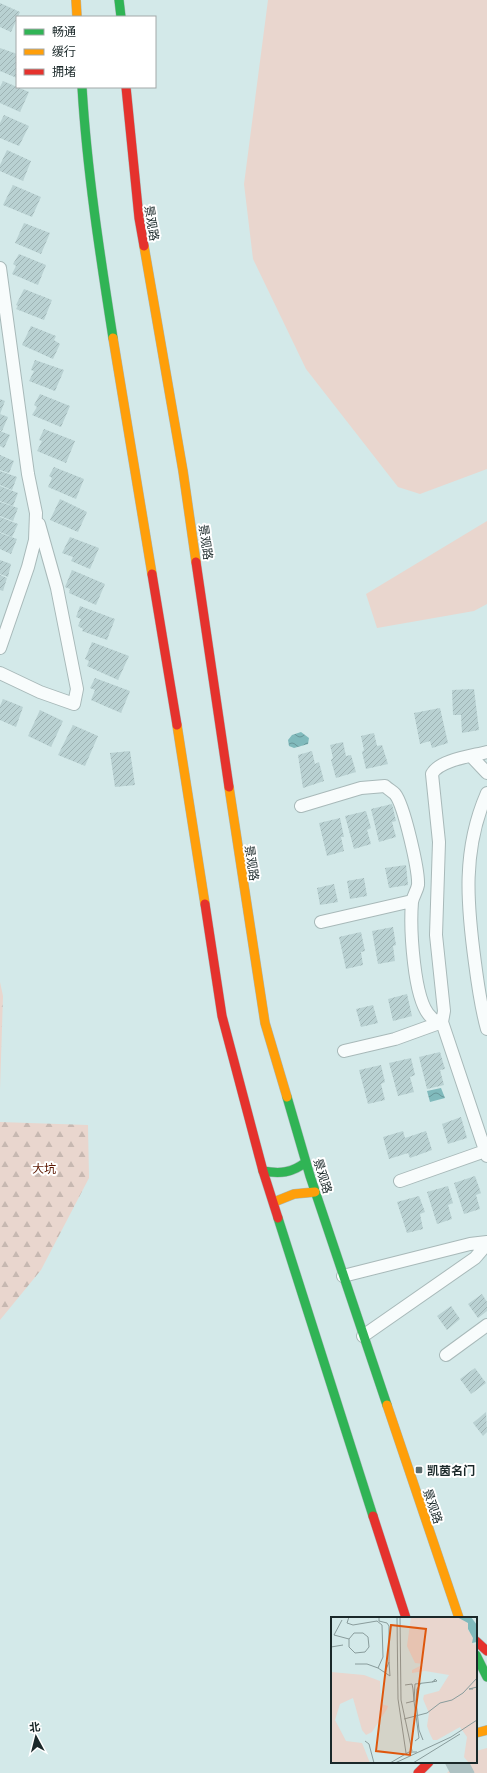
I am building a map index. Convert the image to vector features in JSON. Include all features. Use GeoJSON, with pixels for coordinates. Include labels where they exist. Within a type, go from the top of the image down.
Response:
{"type":"FeatureCollection","features":[{"type":"Feature","properties":{"kind":"main road"},"geometry":{"type":"LineString","coordinates":[[76,0],[77,16]]}},
{"type":"Feature","properties":{"kind":"main road"},"geometry":{"type":"LineString","coordinates":[[119,0],[121,16]]}},
{"type":"Feature","properties":{"kind":"main road"},"geometry":{"type":"LineString","coordinates":[[82,88],[84,124],[100,254],[185,772],[222,1016],[263,1170],[406,1617]]}},
{"type":"Feature","properties":{"kind":"main road","name":"景观路"},"geometry":{"type":"LineString","coordinates":[[126,88],[139,218],[183,471],[264,1016],[315,1192],[458,1617]]}},
{"type":"Feature","properties":{"kind":"main road"},"geometry":{"type":"LineString","coordinates":[[263,1170],[277,1174],[287,1173],[296,1170],[306,1162]]}},
{"type":"Feature","properties":{"kind":"main road"},"geometry":{"type":"LineString","coordinates":[[274,1202],[294,1194],[315,1192]]}},
{"type":"Feature","properties":{"kind":"main road"},"geometry":{"type":"LineString","coordinates":[[477,1642],[487,1651]]}},
{"type":"Feature","properties":{"kind":"main road"},"geometry":{"type":"LineString","coordinates":[[477,1657],[487,1677]]}},
{"type":"Feature","properties":{"kind":"main road"},"geometry":{"type":"LineString","coordinates":[[477,1733],[487,1730]]}},
{"type":"Feature","properties":{"kind":"street"},"geometry":{"type":"LineString","coordinates":[[0,268],[28,474],[36,513],[59,595],[77,689],[74,704],[40,692],[0,673]]}},
{"type":"Feature","properties":{"kind":"street"},"geometry":{"type":"LineString","coordinates":[[0,648],[28,567],[35,540],[36,513]]}},
{"type":"Feature","properties":{"kind":"street"},"geometry":{"type":"LineString","coordinates":[[400,1181],[486,1153],[442,1022],[444,1011],[436,935],[439,842],[432,774],[435,767],[487,752]]}},
{"type":"Feature","properties":{"kind":"street"},"geometry":{"type":"LineString","coordinates":[[471,756],[487,773]]}},
{"type":"Feature","properties":{"kind":"street"},"geometry":{"type":"LineString","coordinates":[[301,806],[361,788],[385,786],[395,795],[405,819],[412,846],[418,885],[412,901],[413,959],[420,996],[431,1018],[442,1022]]}},
{"type":"Feature","properties":{"kind":"street"},"geometry":{"type":"LineString","coordinates":[[487,793],[481,807],[470,847],[468,910],[482,1012],[487,1029]]}},
{"type":"Feature","properties":{"kind":"street"},"geometry":{"type":"LineString","coordinates":[[321,922],[412,901]]}},
{"type":"Feature","properties":{"kind":"street"},"geometry":{"type":"LineString","coordinates":[[344,1051],[395,1039],[442,1022]]}},
{"type":"Feature","properties":{"kind":"street"},"geometry":{"type":"LineString","coordinates":[[343,1276],[470,1244],[487,1243]]}},
{"type":"Feature","properties":{"kind":"street"},"geometry":{"type":"LineString","coordinates":[[363,1336],[475,1258],[487,1243]]}},
{"type":"Feature","properties":{"kind":"street"},"geometry":{"type":"LineString","coordinates":[[446,1354],[487,1325]]}},
{"type":"Feature","properties":{"kind":"green space"},"geometry":{"type":"Polygon","coordinates":[[[268,0],[487,0],[487,469],[420,494],[398,487],[306,369],[253,259],[244,184],[268,0]]]}},
{"type":"Feature","properties":{"kind":"green space"},"geometry":{"type":"Polygon","coordinates":[[[487,521],[487,604],[474,611],[377,628],[366,594],[487,521]]]}},
{"type":"Feature","properties":{"kind":"green space"},"geometry":{"type":"Polygon","coordinates":[[[0,982],[3,996],[0,1090],[0,982]]]}},
{"type":"Feature","properties":{"kind":"green space","name":"大坑"},"geometry":{"type":"Polygon","coordinates":[[[0,1122],[88,1125],[89,1178],[41,1270],[0,1320],[0,1122]]]}},
{"type":"Feature","properties":{"kind":"green space"},"geometry":{"type":"Polygon","coordinates":[[[487,1748],[487,1773],[447,1773],[456,1763],[477,1763],[477,1751],[487,1748]]]}},
{"type":"Feature","properties":{"kind":"water"},"geometry":{"type":"Polygon","coordinates":[[[301,732],[309,738],[308,744],[294,748],[289,746],[288,740],[292,735],[301,732]]]}},
{"type":"Feature","properties":{"kind":"water"},"geometry":{"type":"Polygon","coordinates":[[[441,1088],[445,1098],[430,1102],[427,1091],[441,1088]]]}},
{"type":"Feature","properties":{"kind":"building"},"geometry":{"type":"Polygon","coordinates":[[[0,3],[20,12],[18,16],[16,16],[16,21],[11,32],[0,27],[0,3]]]}},
{"type":"Feature","properties":{"kind":"building"},"geometry":{"type":"Polygon","coordinates":[[[0,48],[16,54],[16,78],[0,71],[0,48]]]}},
{"type":"Feature","properties":{"kind":"building"},"geometry":{"type":"Polygon","coordinates":[[[3,81],[16,86],[16,88],[29,92],[20,112],[0,103],[0,87],[3,81]]]}},
{"type":"Feature","properties":{"kind":"building"},"geometry":{"type":"Polygon","coordinates":[[[4,115],[29,126],[19,146],[0,138],[0,123],[4,115]]]}},
{"type":"Feature","properties":{"kind":"building"},"geometry":{"type":"Polygon","coordinates":[[[7,150],[31,161],[23,181],[0,171],[0,165],[7,150]]]}},
{"type":"Feature","properties":{"kind":"building"},"geometry":{"type":"Polygon","coordinates":[[[13,185],[41,197],[32,217],[3,205],[13,185]]]}},
{"type":"Feature","properties":{"kind":"building"},"geometry":{"type":"Polygon","coordinates":[[[24,223],[50,233],[41,254],[15,243],[24,223]]]}},
{"type":"Feature","properties":{"kind":"building"},"geometry":{"type":"Polygon","coordinates":[[[19,254],[46,265],[38,285],[12,274],[16,266],[13,264],[19,254]]]}},
{"type":"Feature","properties":{"kind":"building"},"geometry":{"type":"Polygon","coordinates":[[[24,289],[52,300],[44,320],[16,309],[18,306],[16,305],[24,289]]]}},
{"type":"Feature","properties":{"kind":"building"},"geometry":{"type":"Polygon","coordinates":[[[31,326],[56,336],[54,340],[60,344],[53,359],[22,345],[31,326]]]}},
{"type":"Feature","properties":{"kind":"building"},"geometry":{"type":"Polygon","coordinates":[[[35,360],[64,370],[55,391],[29,381],[34,371],[31,370],[35,360]]]}},
{"type":"Feature","properties":{"kind":"building"},"geometry":{"type":"Polygon","coordinates":[[[40,394],[70,406],[61,427],[32,415],[37,407],[34,405],[40,394]]]}},
{"type":"Feature","properties":{"kind":"building"},"geometry":{"type":"Polygon","coordinates":[[[0,399],[5,401],[0,414],[0,399]]]}},
{"type":"Feature","properties":{"kind":"building"},"geometry":{"type":"Polygon","coordinates":[[[0,414],[8,417],[2,431],[0,430],[0,414]]]}},
{"type":"Feature","properties":{"kind":"building"},"geometry":{"type":"Polygon","coordinates":[[[44,429],[75,441],[66,463],[37,451],[42,441],[39,440],[44,429]]]}},
{"type":"Feature","properties":{"kind":"building"},"geometry":{"type":"Polygon","coordinates":[[[0,431],[10,435],[4,448],[0,446],[0,431]]]}},
{"type":"Feature","properties":{"kind":"building"},"geometry":{"type":"Polygon","coordinates":[[[0,455],[14,461],[9,473],[0,470],[0,455]]]}},
{"type":"Feature","properties":{"kind":"building"},"geometry":{"type":"Polygon","coordinates":[[[54,467],[84,479],[76,499],[48,487],[52,478],[49,476],[54,467]]]}},
{"type":"Feature","properties":{"kind":"building"},"geometry":{"type":"Polygon","coordinates":[[[0,471],[17,477],[12,490],[0,485],[0,471]]]}},
{"type":"Feature","properties":{"kind":"building"},"geometry":{"type":"Polygon","coordinates":[[[0,486],[18,493],[13,506],[0,501],[0,486]]]}},
{"type":"Feature","properties":{"kind":"building"},"geometry":{"type":"Polygon","coordinates":[[[60,499],[87,512],[78,532],[50,520],[60,499]]]}},
{"type":"Feature","properties":{"kind":"building"},"geometry":{"type":"Polygon","coordinates":[[[0,502],[18,508],[13,521],[0,516],[0,502]]]}},
{"type":"Feature","properties":{"kind":"building"},"geometry":{"type":"Polygon","coordinates":[[[0,517],[18,524],[12,537],[0,532],[0,517]]]}},
{"type":"Feature","properties":{"kind":"building"},"geometry":{"type":"Polygon","coordinates":[[[0,533],[17,539],[11,554],[0,549],[0,533]]]}},
{"type":"Feature","properties":{"kind":"building"},"geometry":{"type":"Polygon","coordinates":[[[70,537],[99,548],[90,569],[71,561],[73,557],[62,553],[70,537]]]}},
{"type":"Feature","properties":{"kind":"building"},"geometry":{"type":"Polygon","coordinates":[[[0,560],[11,564],[8,577],[0,574],[0,560]]]}},
{"type":"Feature","properties":{"kind":"building"},"geometry":{"type":"Polygon","coordinates":[[[72,570],[105,584],[96,605],[69,593],[70,589],[65,587],[72,570]]]}},
{"type":"Feature","properties":{"kind":"building"},"geometry":{"type":"Polygon","coordinates":[[[0,575],[7,578],[3,591],[0,590],[0,575]]]}},
{"type":"Feature","properties":{"kind":"building"},"geometry":{"type":"Polygon","coordinates":[[[80,606],[115,619],[107,640],[82,631],[83,629],[78,626],[81,619],[76,617],[80,606]]]}},
{"type":"Feature","properties":{"kind":"building"},"geometry":{"type":"Polygon","coordinates":[[[92,642],[129,656],[118,680],[87,666],[89,661],[85,659],[92,642]]]}},
{"type":"Feature","properties":{"kind":"building"},"geometry":{"type":"Polygon","coordinates":[[[95,678],[130,691],[121,713],[91,700],[95,690],[90,688],[95,678]]]}},
{"type":"Feature","properties":{"kind":"building"},"geometry":{"type":"Polygon","coordinates":[[[474,689],[479,730],[462,733],[461,715],[453,715],[452,690],[474,689]]]}},
{"type":"Feature","properties":{"kind":"building"},"geometry":{"type":"Polygon","coordinates":[[[3,699],[23,707],[16,727],[0,720],[0,706],[3,699]]]}},
{"type":"Feature","properties":{"kind":"building"},"geometry":{"type":"Polygon","coordinates":[[[440,708],[448,743],[432,748],[430,741],[420,744],[414,713],[440,708]]]}},
{"type":"Feature","properties":{"kind":"building"},"geometry":{"type":"Polygon","coordinates":[[[40,710],[63,721],[51,747],[28,736],[40,710]]]}},
{"type":"Feature","properties":{"kind":"building"},"geometry":{"type":"Polygon","coordinates":[[[73,725],[98,736],[85,766],[58,755],[73,725]]]}},
{"type":"Feature","properties":{"kind":"building"},"geometry":{"type":"Polygon","coordinates":[[[374,733],[377,746],[382,745],[388,764],[366,769],[362,752],[364,750],[361,736],[374,733]]]}},
{"type":"Feature","properties":{"kind":"building"},"geometry":{"type":"Polygon","coordinates":[[[343,742],[346,756],[351,755],[356,772],[336,778],[331,760],[333,758],[330,745],[343,742]]]}},
{"type":"Feature","properties":{"kind":"building"},"geometry":{"type":"Polygon","coordinates":[[[130,751],[135,785],[115,787],[110,753],[130,751]]]}},
{"type":"Feature","properties":{"kind":"building"},"geometry":{"type":"Polygon","coordinates":[[[312,751],[315,764],[319,762],[324,781],[303,788],[298,755],[312,751]]]}},
{"type":"Feature","properties":{"kind":"building"},"geometry":{"type":"Polygon","coordinates":[[[392,804],[396,821],[392,822],[396,837],[379,842],[371,809],[392,804]]]}},
{"type":"Feature","properties":{"kind":"building"},"geometry":{"type":"Polygon","coordinates":[[[366,811],[371,828],[367,830],[371,844],[354,849],[345,816],[366,811]]]}},
{"type":"Feature","properties":{"kind":"building"},"geometry":{"type":"Polygon","coordinates":[[[340,818],[344,837],[341,837],[344,851],[327,856],[319,823],[340,818]]]}},
{"type":"Feature","properties":{"kind":"building"},"geometry":{"type":"Polygon","coordinates":[[[406,865],[408,885],[389,888],[385,868],[406,865]]]}},
{"type":"Feature","properties":{"kind":"building"},"geometry":{"type":"Polygon","coordinates":[[[364,878],[367,896],[350,899],[347,881],[364,878]]]}},
{"type":"Feature","properties":{"kind":"building"},"geometry":{"type":"Polygon","coordinates":[[[334,884],[338,902],[320,905],[317,888],[334,884]]]}},
{"type":"Feature","properties":{"kind":"building"},"geometry":{"type":"Polygon","coordinates":[[[393,927],[396,945],[393,946],[395,961],[378,964],[372,931],[393,927]]]}},
{"type":"Feature","properties":{"kind":"building"},"geometry":{"type":"Polygon","coordinates":[[[361,932],[365,951],[361,952],[363,965],[346,969],[339,937],[361,932]]]}},
{"type":"Feature","properties":{"kind":"building"},"geometry":{"type":"Polygon","coordinates":[[[407,994],[412,1016],[393,1021],[388,999],[407,994]]]}},
{"type":"Feature","properties":{"kind":"building"},"geometry":{"type":"Polygon","coordinates":[[[373,1005],[378,1023],[361,1027],[356,1009],[373,1005]]]}},
{"type":"Feature","properties":{"kind":"building"},"geometry":{"type":"Polygon","coordinates":[[[440,1052],[445,1069],[440,1070],[444,1085],[427,1089],[419,1057],[440,1052]]]}},
{"type":"Feature","properties":{"kind":"building"},"geometry":{"type":"Polygon","coordinates":[[[411,1058],[415,1075],[410,1077],[414,1092],[398,1096],[389,1063],[411,1058]]]}},
{"type":"Feature","properties":{"kind":"building"},"geometry":{"type":"Polygon","coordinates":[[[381,1065],[385,1082],[381,1084],[385,1100],[368,1104],[359,1070],[381,1065]]]}},
{"type":"Feature","properties":{"kind":"building"},"geometry":{"type":"Polygon","coordinates":[[[461,1117],[467,1138],[448,1144],[442,1124],[461,1117]]]}},
{"type":"Feature","properties":{"kind":"building"},"geometry":{"type":"Polygon","coordinates":[[[403,1131],[405,1138],[426,1131],[432,1150],[410,1158],[408,1153],[389,1159],[383,1137],[403,1131]]]}},
{"type":"Feature","properties":{"kind":"building"},"geometry":{"type":"Polygon","coordinates":[[[475,1176],[481,1193],[476,1195],[480,1209],[464,1214],[454,1183],[475,1176]]]}},
{"type":"Feature","properties":{"kind":"building"},"geometry":{"type":"Polygon","coordinates":[[[448,1186],[453,1203],[448,1205],[452,1219],[437,1224],[427,1192],[448,1186]]]}},
{"type":"Feature","properties":{"kind":"building"},"geometry":{"type":"Polygon","coordinates":[[[419,1196],[425,1212],[420,1214],[423,1229],[407,1233],[397,1202],[419,1196]]]}},
{"type":"Feature","properties":{"kind":"building"},"geometry":{"type":"Polygon","coordinates":[[[482,1294],[487,1302],[487,1311],[478,1318],[468,1304],[482,1294]]]}},
{"type":"Feature","properties":{"kind":"building"},"geometry":{"type":"Polygon","coordinates":[[[451,1306],[460,1319],[447,1330],[437,1316],[451,1306]]]}},
{"type":"Feature","properties":{"kind":"building"},"geometry":{"type":"Polygon","coordinates":[[[475,1368],[486,1383],[471,1394],[460,1379],[475,1368]]]}},
{"type":"Feature","properties":{"kind":"building"},"geometry":{"type":"Polygon","coordinates":[[[486,1412],[487,1432],[483,1436],[473,1423],[486,1412]]]}},
{"type":"Feature","properties":{"kind":"tunnel"},"geometry":{"type":"LineString","coordinates":[[450,1773],[469,1763]]}},
{"type":"Feature","properties":{"kind":"traffic: fast"},"geometry":{"type":"LineString","coordinates":[[119,0],[121,16]]}},
{"type":"Feature","properties":{"kind":"traffic: fast"},"geometry":{"type":"LineString","coordinates":[[82,88],[91,181],[113,338]]}},
{"type":"Feature","properties":{"kind":"traffic: fast"},"geometry":{"type":"LineString","coordinates":[[287,1097],[310,1176],[387,1405]]}},
{"type":"Feature","properties":{"kind":"traffic: fast"},"geometry":{"type":"LineString","coordinates":[[263,1171],[286,1172],[301,1166],[306,1162]]}},
{"type":"Feature","properties":{"kind":"traffic: fast"},"geometry":{"type":"LineString","coordinates":[[278,1218],[373,1516]]}},
{"type":"Feature","properties":{"kind":"traffic: fast"},"geometry":{"type":"LineString","coordinates":[[477,1657],[487,1677]]}},
{"type":"Feature","properties":{"kind":"traffic: slow"},"geometry":{"type":"LineString","coordinates":[[76,0],[77,16]]}},
{"type":"Feature","properties":{"kind":"traffic: slow"},"geometry":{"type":"LineString","coordinates":[[144,246],[183,471],[196,562]]}},
{"type":"Feature","properties":{"kind":"traffic: slow"},"geometry":{"type":"LineString","coordinates":[[113,338],[152,574]]}},
{"type":"Feature","properties":{"kind":"traffic: slow"},"geometry":{"type":"LineString","coordinates":[[177,725],[205,904]]}},
{"type":"Feature","properties":{"kind":"traffic: slow"},"geometry":{"type":"LineString","coordinates":[[229,787],[265,1023],[287,1097]]}},
{"type":"Feature","properties":{"kind":"traffic: slow"},"geometry":{"type":"LineString","coordinates":[[274,1202],[294,1194],[315,1192]]}},
{"type":"Feature","properties":{"kind":"traffic: slow"},"geometry":{"type":"LineString","coordinates":[[387,1405],[459,1617]]}},
{"type":"Feature","properties":{"kind":"traffic: slow"},"geometry":{"type":"LineString","coordinates":[[477,1733],[487,1730]]}},
{"type":"Feature","properties":{"kind":"traffic: jam"},"geometry":{"type":"LineString","coordinates":[[126,88],[139,218],[144,246]]}},
{"type":"Feature","properties":{"kind":"traffic: jam"},"geometry":{"type":"LineString","coordinates":[[196,562],[229,787]]}},
{"type":"Feature","properties":{"kind":"traffic: jam"},"geometry":{"type":"LineString","coordinates":[[152,574],[177,725]]}},
{"type":"Feature","properties":{"kind":"traffic: jam"},"geometry":{"type":"LineString","coordinates":[[205,904],[222,1016],[263,1171],[278,1218]]}},
{"type":"Feature","properties":{"kind":"traffic: jam"},"geometry":{"type":"LineString","coordinates":[[373,1516],[406,1617]]}},
{"type":"Feature","properties":{"kind":"traffic: jam"},"geometry":{"type":"LineString","coordinates":[[477,1642],[487,1651]]}},
{"type":"Feature","properties":{"kind":"traffic: jam"},"geometry":{"type":"LineString","coordinates":[[418,1773],[428,1763]]}},
{"type":"Feature","properties":{"kind":"place","name":"凯茵名门"},"geometry":{"type":"Point","coordinates":[419,1470]}}]}
